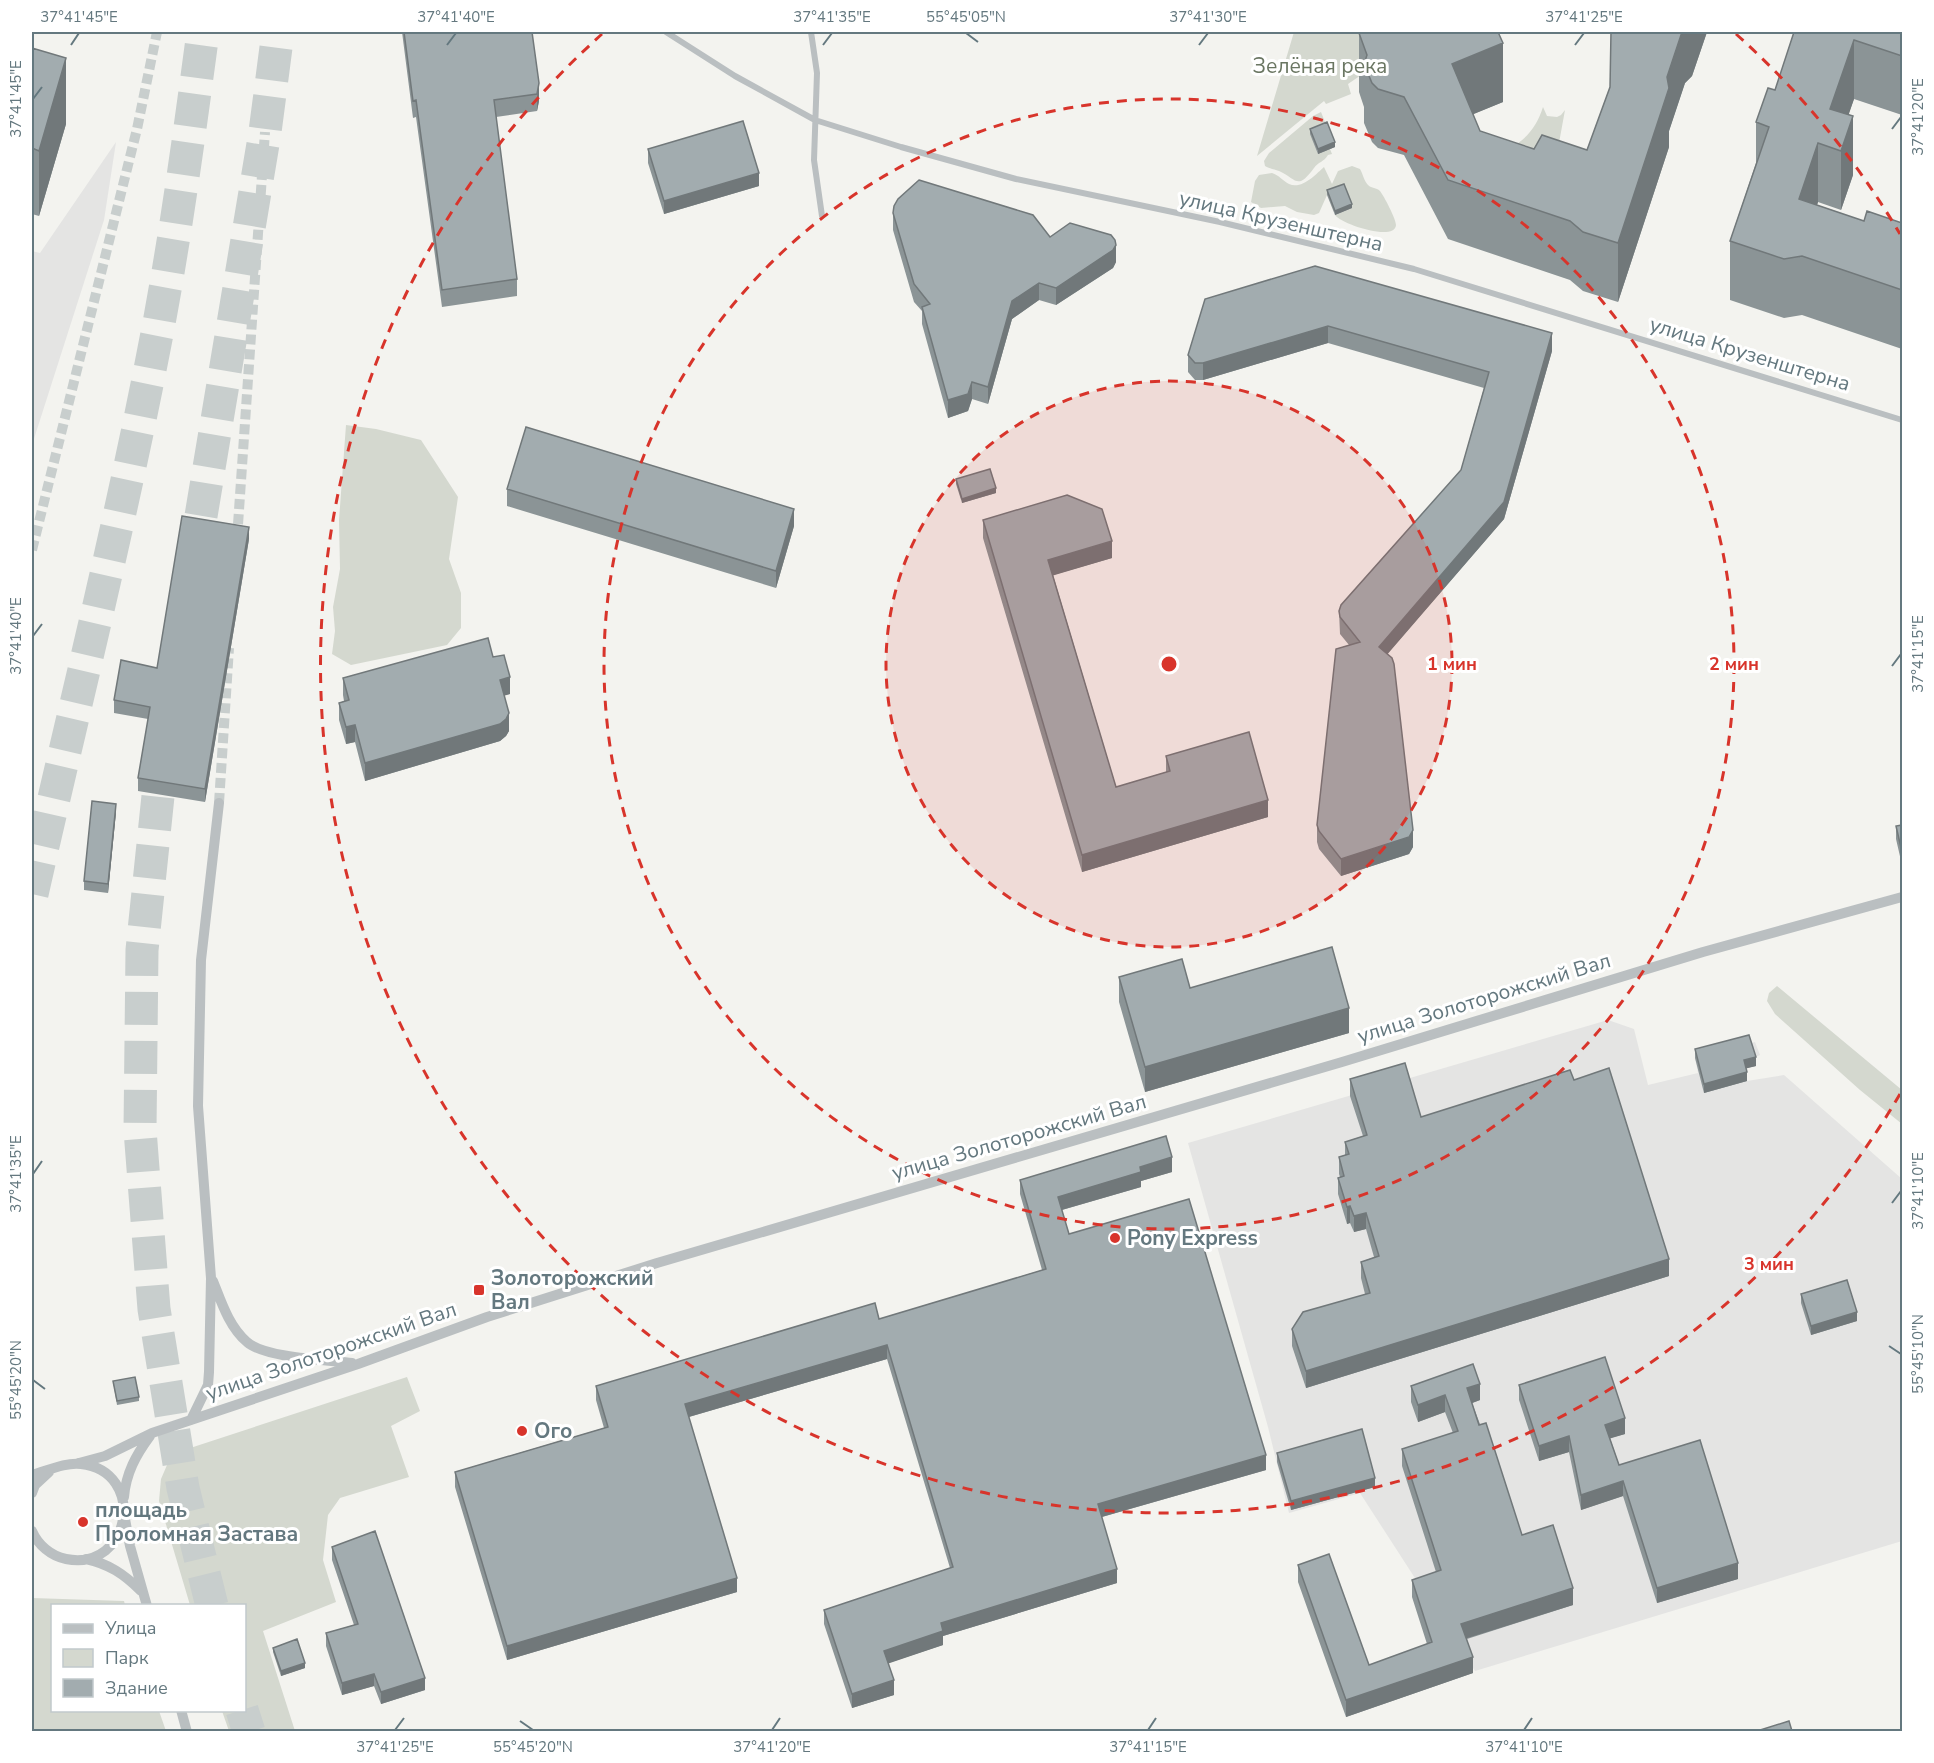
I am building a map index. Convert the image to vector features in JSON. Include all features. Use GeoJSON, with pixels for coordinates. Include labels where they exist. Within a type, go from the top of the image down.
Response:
{"type":"FeatureCollection","features":[{"type":"Feature","properties":{"kind":"street","name":"улица Крузенштерна"},"geometry":{"type":"LineString","coordinates":[[666,32],[735,76],[815,120],[1016,179],[1220,222],[1414,269],[1902,420]]}},
{"type":"Feature","properties":{"kind":"street"},"geometry":{"type":"LineString","coordinates":[[811,32],[817,72],[814,160],[822,216]]}},
{"type":"Feature","properties":{"kind":"street"},"geometry":{"type":"LineString","coordinates":[[191,1420],[208,1385],[211,1278],[198,1106],[201,960],[219,803]]}},
{"type":"Feature","properties":{"kind":"street","name":"улица Золоторожский Вал"},"geometry":{"type":"LineString","coordinates":[[79,1463],[105,1456],[152,1433],[358,1364],[487,1317],[657,1263],[1342,1062],[1703,952],[1902,897]]}},
{"type":"Feature","properties":{"kind":"street"},"geometry":{"type":"LineString","coordinates":[[211,1278],[229,1319],[247,1343],[276,1355],[358,1364]]}},
{"type":"Feature","properties":{"kind":"street"},"geometry":{"type":"LineString","coordinates":[[147,1604],[130,1546],[123,1502],[130,1467],[152,1433]]}},
{"type":"Feature","properties":{"kind":"street"},"geometry":{"type":"LineString","coordinates":[[32,1475],[66,1464],[79,1463],[97,1468],[112,1479],[123,1502]]}},
{"type":"Feature","properties":{"kind":"street"},"geometry":{"type":"LineString","coordinates":[[32,1493],[44,1476],[54,1468]]}},
{"type":"Feature","properties":{"kind":"street"},"geometry":{"type":"LineString","coordinates":[[32,1532],[40,1544],[61,1558],[86,1559],[98,1555],[117,1538],[124,1514]]}},
{"type":"Feature","properties":{"kind":"street"},"geometry":{"type":"LineString","coordinates":[[86,1559],[101,1562],[116,1569],[128,1577],[143,1593]]}},
{"type":"Feature","properties":{"kind":"street"},"geometry":{"type":"LineString","coordinates":[[182,1712],[187,1731]]}},
{"type":"Feature","properties":{"kind":"shaded area"},"geometry":{"type":"Polygon","coordinates":[[[116,142],[104,220],[32,445],[32,251],[40,253],[116,142]]]}},
{"type":"Feature","properties":{"kind":"shaded area"},"geometry":{"type":"Polygon","coordinates":[[[1608,1020],[1634,1029],[1648,1085],[1698,1073],[1695,1058],[1755,1042],[1760,1055],[1753,1058],[1756,1066],[1744,1069],[1747,1081],[1784,1075],[1902,1179],[1902,1541],[1475,1671],[1360,1493],[1289,1513],[1268,1427],[1188,1143],[1608,1020]]]}},
{"type":"Feature","properties":{"kind":"green space","name":"Зелёная река"},"geometry":{"type":"Polygon","coordinates":[[[1294,32],[1424,32],[1348,84],[1351,94],[1326,104],[1324,101],[1257,156],[1294,32]]]}},
{"type":"Feature","properties":{"kind":"green space"},"geometry":{"type":"Polygon","coordinates":[[[1543,107],[1547,116],[1557,117],[1565,110],[1559,143],[1549,151],[1510,148],[1531,131],[1543,107]]]}},
{"type":"Feature","properties":{"kind":"green space"},"geometry":{"type":"Polygon","coordinates":[[[1321,112],[1327,127],[1318,153],[1330,149],[1332,154],[1328,155],[1300,181],[1265,166],[1264,161],[1269,153],[1313,116],[1321,112]]]}},
{"type":"Feature","properties":{"kind":"green space"},"geometry":{"type":"Polygon","coordinates":[[[1352,166],[1360,169],[1365,182],[1382,194],[1396,225],[1393,230],[1378,232],[1367,230],[1339,219],[1335,215],[1352,208],[1344,188],[1327,195],[1319,213],[1314,215],[1297,212],[1285,206],[1261,208],[1251,202],[1255,181],[1259,175],[1272,173],[1289,184],[1299,185],[1324,167],[1332,184],[1338,171],[1352,166]]]}},
{"type":"Feature","properties":{"kind":"green space"},"geometry":{"type":"Polygon","coordinates":[[[346,425],[376,429],[421,440],[458,497],[449,559],[461,593],[461,628],[447,645],[351,665],[332,654],[335,631],[333,607],[340,569],[339,520],[346,425]]]}},
{"type":"Feature","properties":{"kind":"green space"},"geometry":{"type":"Polygon","coordinates":[[[1777,986],[1902,1090],[1902,1124],[1775,1014],[1767,1001],[1769,993],[1777,986]]]}},
{"type":"Feature","properties":{"kind":"green space"},"geometry":{"type":"Polygon","coordinates":[[[407,1377],[420,1411],[391,1426],[409,1477],[340,1498],[328,1515],[323,1560],[336,1602],[263,1631],[295,1731],[229,1731],[222,1712],[246,1712],[246,1604],[190,1604],[159,1501],[161,1479],[167,1465],[178,1452],[407,1377]]]}},
{"type":"Feature","properties":{"kind":"green space"},"geometry":{"type":"Polygon","coordinates":[[[32,1598],[124,1601],[125,1604],[51,1604],[51,1712],[159,1712],[166,1731],[32,1731],[32,1598]]]}},
{"type":"Feature","properties":{"kind":"building"},"geometry":{"type":"Polygon","coordinates":[[[404,32],[532,32],[539,83],[537,94],[494,100],[517,279],[442,290],[416,100],[413,101],[404,32]]]}},
{"type":"Feature","properties":{"kind":"building"},"geometry":{"type":"Polygon","coordinates":[[[1498,32],[1503,43],[1452,64],[1480,131],[1534,149],[1542,135],[1587,150],[1610,87],[1611,32],[1682,32],[1667,77],[1669,88],[1618,243],[1583,232],[1570,221],[1448,180],[1404,97],[1378,89],[1372,83],[1364,64],[1367,55],[1359,33],[1498,32]]]}},
{"type":"Feature","properties":{"kind":"building"},"geometry":{"type":"Polygon","coordinates":[[[1794,32],[1902,32],[1902,56],[1854,40],[1830,109],[1853,116],[1841,151],[1818,143],[1799,199],[1864,221],[1867,211],[1902,223],[1902,290],[1802,256],[1784,259],[1730,241],[1769,127],[1756,122],[1768,88],[1775,90],[1794,32]]]}},
{"type":"Feature","properties":{"kind":"building"},"geometry":{"type":"Polygon","coordinates":[[[32,48],[66,58],[39,151],[32,148],[32,48]]]}},
{"type":"Feature","properties":{"kind":"building"},"geometry":{"type":"Polygon","coordinates":[[[743,121],[759,173],[664,201],[648,149],[743,121]]]}},
{"type":"Feature","properties":{"kind":"building"},"geometry":{"type":"Polygon","coordinates":[[[1327,122],[1335,142],[1318,149],[1310,129],[1327,122]]]}},
{"type":"Feature","properties":{"kind":"building"},"geometry":{"type":"Polygon","coordinates":[[[919,180],[1033,215],[1050,237],[1070,223],[1111,235],[1116,245],[1113,250],[1056,288],[1039,283],[1012,301],[988,387],[972,382],[968,394],[948,400],[922,307],[930,304],[914,284],[893,213],[898,199],[919,180]]]}},
{"type":"Feature","properties":{"kind":"building"},"geometry":{"type":"Polygon","coordinates":[[[1344,184],[1352,204],[1335,211],[1327,190],[1344,184]]]}},
{"type":"Feature","properties":{"kind":"building"},"geometry":{"type":"Polygon","coordinates":[[[1315,266],[1552,333],[1504,502],[1379,647],[1392,658],[1394,664],[1413,830],[1409,837],[1341,859],[1319,831],[1317,825],[1336,649],[1360,642],[1340,617],[1339,611],[1341,605],[1461,470],[1489,372],[1328,326],[1203,363],[1195,363],[1188,355],[1205,299],[1315,266]]]}},
{"type":"Feature","properties":{"kind":"building"},"geometry":{"type":"Polygon","coordinates":[[[526,427],[794,509],[776,571],[507,489],[526,427]]]}},
{"type":"Feature","properties":{"kind":"building"},"geometry":{"type":"Polygon","coordinates":[[[990,469],[996,488],[962,499],[956,479],[990,469]]]}},
{"type":"Feature","properties":{"kind":"building"},"geometry":{"type":"Polygon","coordinates":[[[1067,495],[1102,509],[1112,541],[1048,560],[1116,787],[1170,771],[1166,756],[1249,732],[1268,800],[1082,855],[983,520],[1067,495]]]}},
{"type":"Feature","properties":{"kind":"building"},"geometry":{"type":"Polygon","coordinates":[[[182,516],[249,527],[205,789],[138,778],[150,707],[114,700],[121,660],[157,668],[182,516]]]}},
{"type":"Feature","properties":{"kind":"building"},"geometry":{"type":"Polygon","coordinates":[[[488,638],[493,657],[504,655],[510,677],[500,680],[509,713],[506,719],[500,724],[365,763],[355,725],[346,727],[339,703],[349,700],[343,678],[488,638]]]}},
{"type":"Feature","properties":{"kind":"building"},"geometry":{"type":"Polygon","coordinates":[[[92,801],[116,804],[108,884],[84,881],[92,801]]]}},
{"type":"Feature","properties":{"kind":"building"},"geometry":{"type":"Polygon","coordinates":[[[1902,825],[1902,852],[1896,826],[1902,825]]]}},
{"type":"Feature","properties":{"kind":"building"},"geometry":{"type":"Polygon","coordinates":[[[1332,947],[1349,1008],[1145,1067],[1119,977],[1182,959],[1190,988],[1332,947]]]}},
{"type":"Feature","properties":{"kind":"building"},"geometry":{"type":"Polygon","coordinates":[[[1749,1035],[1756,1057],[1744,1060],[1747,1072],[1704,1084],[1695,1049],[1749,1035]]]}},
{"type":"Feature","properties":{"kind":"building"},"geometry":{"type":"Polygon","coordinates":[[[1405,1063],[1421,1117],[1570,1070],[1574,1080],[1609,1068],[1669,1259],[1306,1371],[1292,1329],[1303,1312],[1370,1293],[1361,1262],[1379,1256],[1366,1213],[1354,1216],[1350,1206],[1347,1207],[1338,1178],[1344,1176],[1339,1157],[1349,1154],[1345,1142],[1367,1135],[1350,1079],[1405,1063]]]}},
{"type":"Feature","properties":{"kind":"building"},"geometry":{"type":"Polygon","coordinates":[[[1166,1136],[1172,1157],[1140,1167],[1141,1172],[1058,1197],[1069,1234],[1189,1199],[1266,1455],[1098,1504],[1117,1569],[941,1623],[943,1631],[884,1651],[894,1680],[852,1694],[824,1610],[953,1567],[887,1345],[685,1404],[737,1578],[507,1646],[455,1472],[608,1427],[596,1386],[875,1303],[879,1319],[1046,1269],[1020,1180],[1166,1136]]]}},
{"type":"Feature","properties":{"kind":"building"},"geometry":{"type":"Polygon","coordinates":[[[1847,1280],[1857,1312],[1811,1326],[1801,1294],[1847,1280]]]}},
{"type":"Feature","properties":{"kind":"building"},"geometry":{"type":"Polygon","coordinates":[[[1605,1357],[1625,1418],[1605,1425],[1619,1465],[1700,1440],[1738,1563],[1657,1588],[1623,1481],[1581,1495],[1569,1436],[1539,1446],[1519,1385],[1605,1357]]]}},
{"type":"Feature","properties":{"kind":"building"},"geometry":{"type":"Polygon","coordinates":[[[1473,1364],[1480,1384],[1467,1388],[1479,1425],[1486,1423],[1522,1535],[1553,1525],[1573,1588],[1461,1624],[1473,1657],[1346,1700],[1298,1565],[1329,1554],[1369,1665],[1432,1642],[1412,1580],[1441,1570],[1402,1449],[1458,1431],[1445,1395],[1418,1405],[1411,1386],[1473,1364]]]}},
{"type":"Feature","properties":{"kind":"building"},"geometry":{"type":"Polygon","coordinates":[[[135,1377],[139,1397],[117,1401],[113,1381],[135,1377]]]}},
{"type":"Feature","properties":{"kind":"building"},"geometry":{"type":"Polygon","coordinates":[[[1362,1429],[1375,1478],[1291,1501],[1277,1453],[1362,1429]]]}},
{"type":"Feature","properties":{"kind":"building"},"geometry":{"type":"Polygon","coordinates":[[[375,1531],[425,1678],[381,1692],[374,1674],[342,1683],[326,1633],[358,1624],[332,1547],[375,1531]]]}},
{"type":"Feature","properties":{"kind":"building"},"geometry":{"type":"Polygon","coordinates":[[[297,1639],[305,1663],[281,1671],[273,1648],[297,1639]]]}},
{"type":"Feature","properties":{"kind":"building"},"geometry":{"type":"Polygon","coordinates":[[[1789,1721],[1792,1731],[1757,1731],[1789,1721]]]}},
{"type":"Feature","properties":{"kind":"tunnel"},"geometry":{"type":"LineString","coordinates":[[32,550],[137,129],[157,32]]}},
{"type":"Feature","properties":{"kind":"tunnel"},"geometry":{"type":"LineString","coordinates":[[32,894],[145,395],[172,250],[203,32]]}},
{"type":"Feature","properties":{"kind":"tunnel"},"geometry":{"type":"LineString","coordinates":[[193,564],[265,132],[278,32]]}},
{"type":"Feature","properties":{"kind":"tunnel"},"geometry":{"type":"LineString","coordinates":[[237,539],[265,132]]}},
{"type":"Feature","properties":{"kind":"tunnel"},"geometry":{"type":"LineString","coordinates":[[219,803],[229,648]]}},
{"type":"Feature","properties":{"kind":"tunnel"},"geometry":{"type":"LineString","coordinates":[[163,748],[142,950],[140,1130],[154,1309],[183,1488],[212,1604]]}},
{"type":"Feature","properties":{"kind":"tunnel"},"geometry":{"type":"LineString","coordinates":[[243,1712],[249,1732]]}},
{"type":"Feature","properties":{"kind":"place","name":"Pony Express"},"geometry":{"type":"Point","coordinates":[1115,1238]}},
{"type":"Feature","properties":{"kind":"place","name":"Золоторожский Вал"},"geometry":{"type":"Point","coordinates":[479,1290]}},
{"type":"Feature","properties":{"kind":"place","name":"Ого"},"geometry":{"type":"Point","coordinates":[522,1431]}},
{"type":"Feature","properties":{"kind":"place","name":"площадь Проломная Застава"},"geometry":{"type":"Point","coordinates":[83,1522]}}]}
